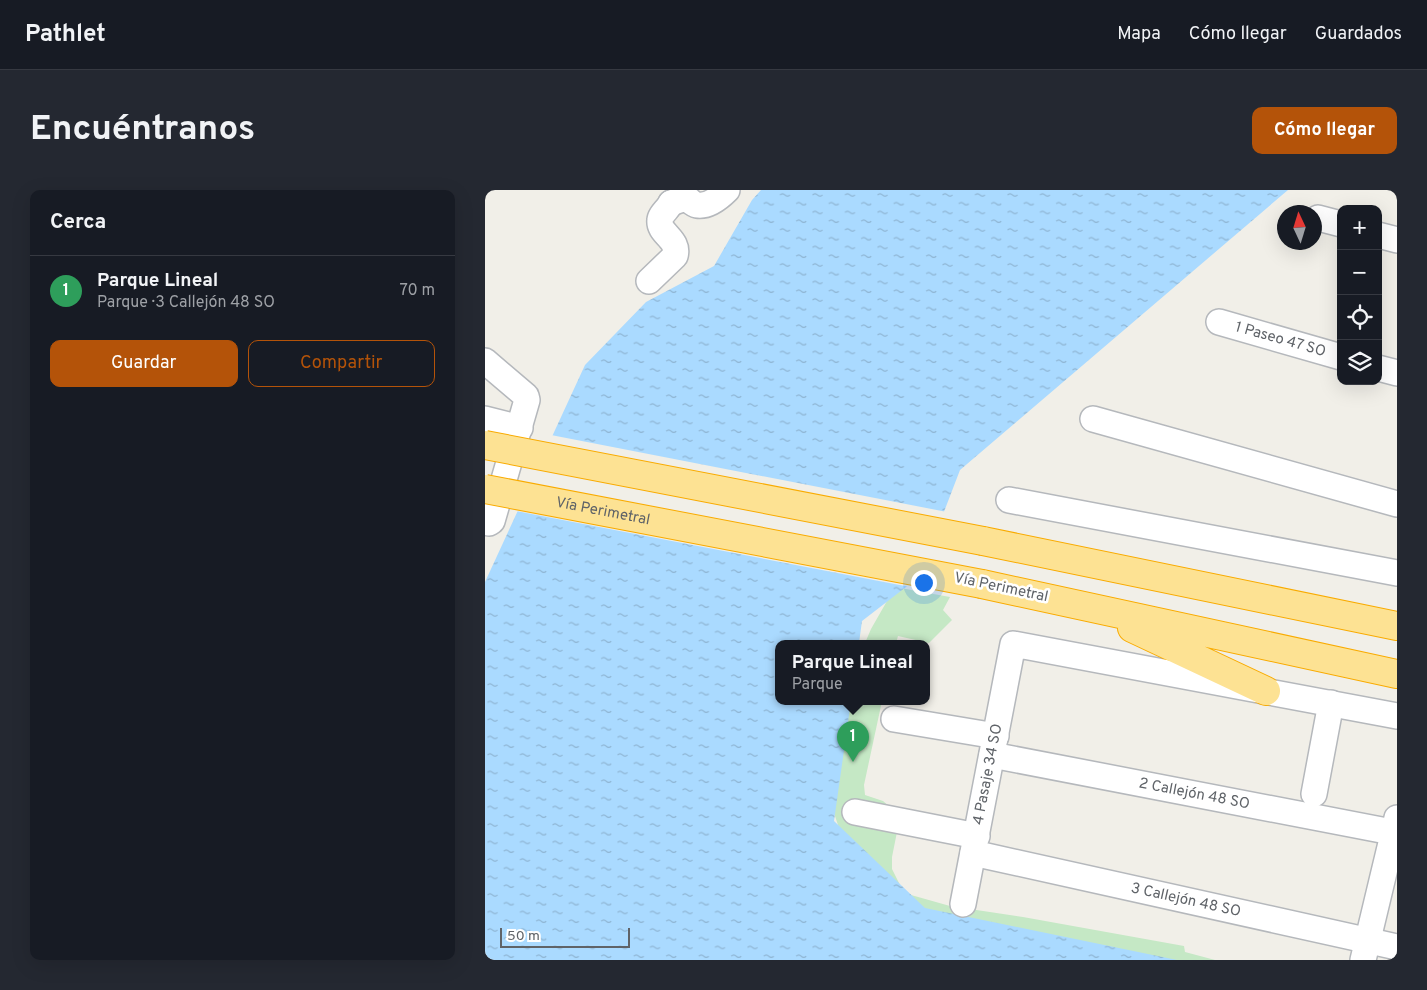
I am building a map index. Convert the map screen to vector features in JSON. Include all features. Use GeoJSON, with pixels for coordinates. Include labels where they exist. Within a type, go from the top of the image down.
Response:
{"type":"FeatureCollection","features":[{"type":"Feature","properties":{"kind":"highway"},"geometry":{"type":"LineString","coordinates":[[485,445],[983,541],[1397,626]]}},
{"type":"Feature","properties":{"kind":"highway","name":"Vía Perimetral"},"geometry":{"type":"LineString","coordinates":[[485,489],[982,584],[1397,674]]}},
{"type":"Feature","properties":{"kind":"highway"},"geometry":{"type":"LineString","coordinates":[[1090,608],[1266,691]]}},
{"type":"Feature","properties":{"kind":"street"},"geometry":{"type":"LineString","coordinates":[[649,281],[675,256],[677,250],[661,227],[660,218],[666,197],[686,198],[695,204],[702,205],[720,198],[727,190]]}},
{"type":"Feature","properties":{"kind":"street"},"geometry":{"type":"LineString","coordinates":[[1382,236],[1397,240]]}},
{"type":"Feature","properties":{"kind":"street","name":"1 Paseo 47 SO"},"geometry":{"type":"LineString","coordinates":[[1219,322],[1337,356]]}},
{"type":"Feature","properties":{"kind":"street"},"geometry":{"type":"LineString","coordinates":[[485,362],[526,396],[527,403],[492,521],[489,523],[485,522]]}},
{"type":"Feature","properties":{"kind":"street"},"geometry":{"type":"LineString","coordinates":[[1382,369],[1397,374]]}},
{"type":"Feature","properties":{"kind":"street"},"geometry":{"type":"LineString","coordinates":[[485,419],[519,428]]}},
{"type":"Feature","properties":{"kind":"street"},"geometry":{"type":"LineString","coordinates":[[1093,419],[1397,504]]}},
{"type":"Feature","properties":{"kind":"street"},"geometry":{"type":"LineString","coordinates":[[1009,500],[1397,573]]}},
{"type":"Feature","properties":{"kind":"street","name":"4 Pasaje 34 SO"},"geometry":{"type":"LineString","coordinates":[[963,904],[1013,644],[1266,691]]}},
{"type":"Feature","properties":{"kind":"street"},"geometry":{"type":"LineString","coordinates":[[1266,691],[1397,716]]}},
{"type":"Feature","properties":{"kind":"street"},"geometry":{"type":"LineString","coordinates":[[1314,794],[1331,704]]}},
{"type":"Feature","properties":{"kind":"street","name":"2 Callejón 48 SO"},"geometry":{"type":"LineString","coordinates":[[894,718],[994,746],[1396,828]]}},
{"type":"Feature","properties":{"kind":"street","name":"3 Callejón 48 SO"},"geometry":{"type":"LineString","coordinates":[[855,812],[1365,951],[1397,947]]}},
{"type":"Feature","properties":{"kind":"street"},"geometry":{"type":"LineString","coordinates":[[1365,951],[1396,828]]}},
{"type":"Feature","properties":{"kind":"green space"},"geometry":{"type":"Polygon","coordinates":[[[895,587],[950,597],[943,610],[952,620],[930,642],[930,640],[916,640],[898,636],[897,640],[866,640],[895,587]]]}},
{"type":"Feature","properties":{"kind":"green space"},"geometry":{"type":"Polygon","coordinates":[[[843,705],[881,705],[864,785],[865,795],[883,801],[897,813],[898,827],[892,857],[892,869],[904,893],[950,906],[1184,946],[1185,952],[1215,960],[1061,960],[948,938],[841,834],[832,807],[843,705]]]}},
{"type":"Feature","properties":{"kind":"water"},"geometry":{"type":"Polygon","coordinates":[[[761,190],[1288,190],[960,470],[919,577],[862,621],[859,640],[775,640],[775,705],[850,705],[834,821],[925,908],[1177,960],[485,960],[485,582],[585,365],[646,302],[714,266],[752,200],[761,190]]]}},
{"type":"Feature","properties":{"kind":"pier"},"geometry":{"type":"Polygon","coordinates":[[[551,435],[947,512],[921,578],[910,587],[516,511],[551,435]]]}},
{"type":"Feature","properties":{"kind":"place","name":"Parque Lineal"},"geometry":{"type":"Point","coordinates":[853,762]}}]}
